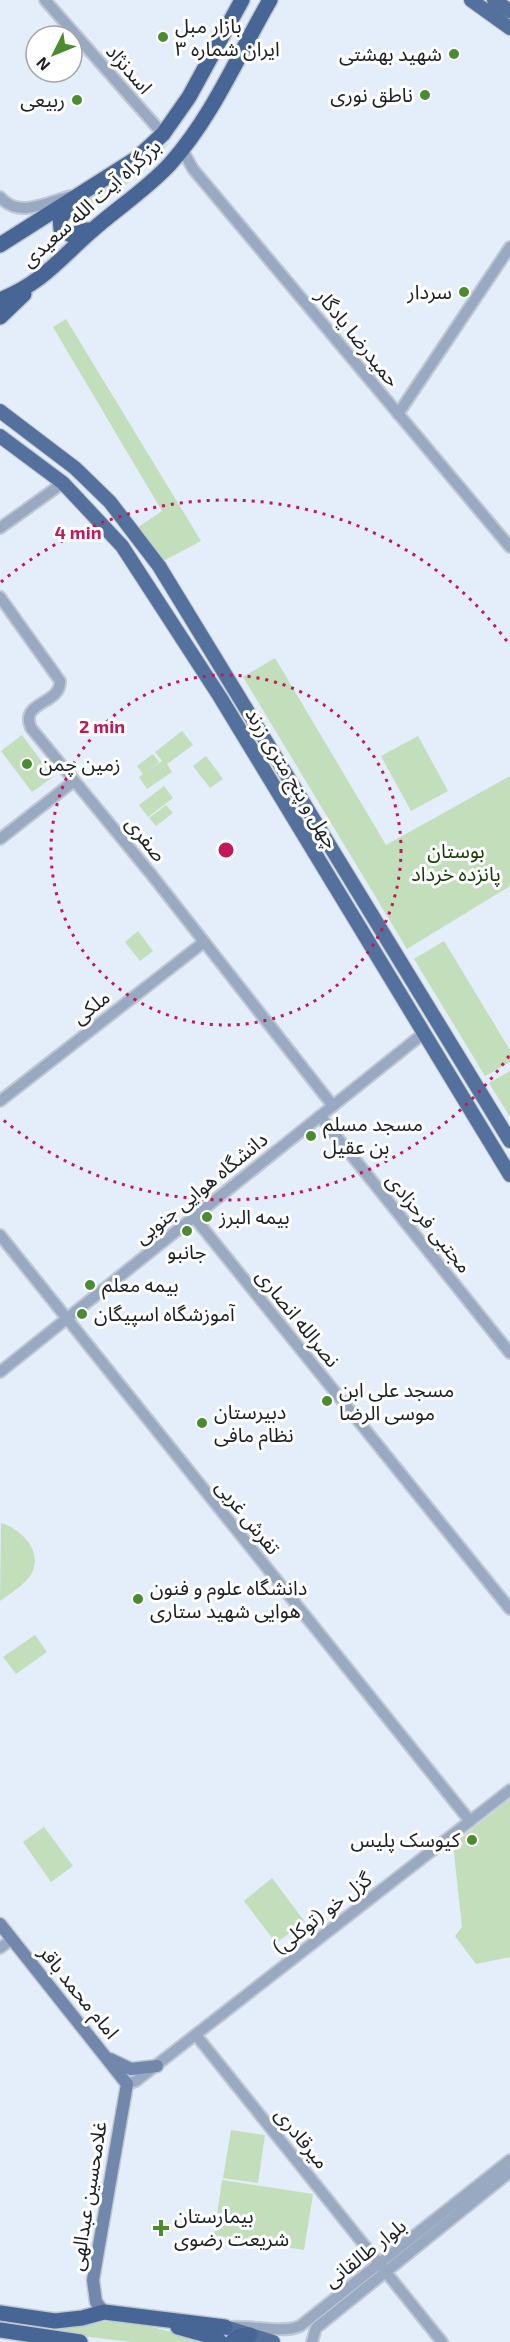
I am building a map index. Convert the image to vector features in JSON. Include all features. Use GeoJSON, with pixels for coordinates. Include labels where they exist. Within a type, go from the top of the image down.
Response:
{"type":"FeatureCollection","features":[{"type":"Feature","properties":{"kind":"highway","name":"بزرگراه آیت الله سعیدی"},"geometry":{"type":"LineString","coordinates":[[0,245],[137,158],[163,134],[189,97],[242,0]]}},
{"type":"Feature","properties":{"kind":"highway","name":"بزرگراه آیت الله سعیدی"},"geometry":{"type":"LineString","coordinates":[[0,300],[45,276],[107,218],[144,188],[182,149],[223,86],[270,0]]}},
{"type":"Feature","properties":{"kind":"highway"},"geometry":{"type":"LineString","coordinates":[[91,186],[64,212],[59,224],[61,229],[76,236],[107,218]]}},
{"type":"Feature","properties":{"kind":"highway"},"geometry":{"type":"LineString","coordinates":[[0,316],[45,276]]}},
{"type":"Feature","properties":{"kind":"highway"},"geometry":{"type":"LineString","coordinates":[[0,2313],[55,2321],[104,2312],[225,2327]]}},
{"type":"Feature","properties":{"kind":"highway"},"geometry":{"type":"LineString","coordinates":[[163,2321],[220,2342]]}},
{"type":"Feature","properties":{"kind":"highway"},"geometry":{"type":"LineString","coordinates":[[0,2330],[80,2342]]}},
{"type":"Feature","properties":{"kind":"highway"},"geometry":{"type":"LineString","coordinates":[[232,2342],[239,2336],[250,2335]]}},
{"type":"Feature","properties":{"kind":"main road"},"geometry":{"type":"LineString","coordinates":[[471,0],[510,28]]}},
{"type":"Feature","properties":{"kind":"main road"},"geometry":{"type":"LineString","coordinates":[[494,0],[510,11]]}},
{"type":"Feature","properties":{"kind":"main road","name":"چهل و پنج متری زرند"},"geometry":{"type":"LineString","coordinates":[[0,411],[75,468],[110,502],[136,534],[232,683],[510,1141]]}},
{"type":"Feature","properties":{"kind":"main road","name":"چهل و پنج متری زرند"},"geometry":{"type":"LineString","coordinates":[[0,436],[63,483],[122,546],[173,621],[510,1175]]}},
{"type":"Feature","properties":{"kind":"main road"},"geometry":{"type":"LineString","coordinates":[[393,983],[402,990],[408,991],[411,978]]}},
{"type":"Feature","properties":{"kind":"main road"},"geometry":{"type":"LineString","coordinates":[[424,1033],[437,1022]]}},
{"type":"Feature","properties":{"kind":"main road"},"geometry":{"type":"LineString","coordinates":[[448,1073],[451,1062],[463,1064]]}},
{"type":"Feature","properties":{"kind":"main road","name":"امام محمد باقر"},"geometry":{"type":"LineString","coordinates":[[0,1924],[127,2084]]}},
{"type":"Feature","properties":{"kind":"main road"},"geometry":{"type":"LineString","coordinates":[[104,2055],[120,2066],[131,2068],[157,2066]]}},
{"type":"Feature","properties":{"kind":"main road","name":"غلامحسین عبدالهی"},"geometry":{"type":"LineString","coordinates":[[104,2312],[96,2302],[93,2280],[127,2084]]}},
{"type":"Feature","properties":{"kind":"main road"},"geometry":{"type":"LineString","coordinates":[[225,2327],[273,2342]]}},
{"type":"Feature","properties":{"kind":"street","name":"اسدنژاد"},"geometry":{"type":"LineString","coordinates":[[45,0],[163,134]]}},
{"type":"Feature","properties":{"kind":"street","name":"حمیدرضا یادگار"},"geometry":{"type":"LineString","coordinates":[[182,149],[193,169],[510,547]]}},
{"type":"Feature","properties":{"kind":"street"},"geometry":{"type":"LineString","coordinates":[[0,201],[21,210],[77,194]]}},
{"type":"Feature","properties":{"kind":"street"},"geometry":{"type":"LineString","coordinates":[[398,414],[510,247]]}},
{"type":"Feature","properties":{"kind":"street"},"geometry":{"type":"LineString","coordinates":[[0,528],[63,483]]}},
{"type":"Feature","properties":{"kind":"street","name":"صفری"},"geometry":{"type":"LineString","coordinates":[[0,597],[60,681],[57,692],[29,713],[27,720],[31,728],[333,1106]]}},
{"type":"Feature","properties":{"kind":"street"},"geometry":{"type":"LineString","coordinates":[[0,839],[74,781]]}},
{"type":"Feature","properties":{"kind":"street","name":"ملکی"},"geometry":{"type":"LineString","coordinates":[[0,1101],[204,942]]}},
{"type":"Feature","properties":{"kind":"street","name":"دانشگاه هوایی جنوبی"},"geometry":{"type":"LineString","coordinates":[[0,1372],[424,1033]]}},
{"type":"Feature","properties":{"kind":"street","name":"مجتبی فرحزادی"},"geometry":{"type":"LineString","coordinates":[[320,1116],[510,1353]]}},
{"type":"Feature","properties":{"kind":"street","name":"نصرالله انصاری"},"geometry":{"type":"LineString","coordinates":[[194,1217],[510,1609]]}},
{"type":"Feature","properties":{"kind":"street","name":"تفرش غربی"},"geometry":{"type":"LineString","coordinates":[[0,1235],[470,1821]]}},
{"type":"Feature","properties":{"kind":"street","name":"گزل خو (توکلی)"},"geometry":{"type":"LineString","coordinates":[[127,2084],[136,2081],[157,2066],[510,1790]]}},
{"type":"Feature","properties":{"kind":"street"},"geometry":{"type":"LineString","coordinates":[[0,1948],[12,1939]]}},
{"type":"Feature","properties":{"kind":"street","name":"میرقادری"},"geometry":{"type":"LineString","coordinates":[[196,2035],[442,2342]]}},
{"type":"Feature","properties":{"kind":"street","name":"بلوار طالقانی"},"geometry":{"type":"LineString","coordinates":[[312,2342],[316,2328],[510,2160]]}},
{"type":"Feature","properties":{"kind":"street","name":"بلوار طالقانی"},"geometry":{"type":"LineString","coordinates":[[225,2327],[295,2328],[383,2268],[510,2172]]}},
{"type":"Feature","properties":{"kind":"green space"},"geometry":{"type":"Polygon","coordinates":[[[172,141],[125,185],[70,219],[71,213],[82,203],[172,141]]]}},
{"type":"Feature","properties":{"kind":"green space"},"geometry":{"type":"Polygon","coordinates":[[[66,319],[201,541],[165,560],[162,560],[137,528],[162,511],[53,327],[66,319]]]}},
{"type":"Feature","properties":{"kind":"green space","name":"بوستان پانزده خرداد"},"geometry":{"type":"Polygon","coordinates":[[[275,658],[386,845],[510,776],[510,886],[407,949],[243,677],[275,658]]]}},
{"type":"Feature","properties":{"kind":"green space"},"geometry":{"type":"Polygon","coordinates":[[[182,731],[193,745],[167,764],[172,772],[147,789],[139,777],[143,774],[137,766],[153,754],[159,762],[147,771],[162,761],[166,766],[155,752],[182,731]]]}},
{"type":"Feature","properties":{"kind":"green space","name":"زمین چمن"},"geometry":{"type":"Polygon","coordinates":[[[22,735],[53,777],[32,792],[1,751],[22,735]]]}},
{"type":"Feature","properties":{"kind":"green space"},"geometry":{"type":"Polygon","coordinates":[[[418,736],[448,791],[411,811],[381,756],[418,736]]]}},
{"type":"Feature","properties":{"kind":"green space"},"geometry":{"type":"Polygon","coordinates":[[[206,756],[223,779],[210,788],[193,766],[206,756]]]}},
{"type":"Feature","properties":{"kind":"green space"},"geometry":{"type":"Polygon","coordinates":[[[164,786],[173,798],[148,817],[139,805],[164,786]]]}},
{"type":"Feature","properties":{"kind":"green space"},"geometry":{"type":"Polygon","coordinates":[[[166,805],[173,813],[156,826],[149,818],[166,805]]]}},
{"type":"Feature","properties":{"kind":"green space"},"geometry":{"type":"Polygon","coordinates":[[[138,931],[153,951],[140,961],[125,942],[138,931]]]}},
{"type":"Feature","properties":{"kind":"green space"},"geometry":{"type":"Polygon","coordinates":[[[444,941],[510,1050],[510,1062],[485,1076],[414,959],[444,941]]]}},
{"type":"Feature","properties":{"kind":"green space"},"geometry":{"type":"Polygon","coordinates":[[[510,1071],[510,1117],[489,1083],[510,1071]]]}},
{"type":"Feature","properties":{"kind":"green space"},"geometry":{"type":"Polygon","coordinates":[[[1,1523],[25,1538],[31,1546],[35,1563],[26,1581],[0,1601],[1,1523]]]}},
{"type":"Feature","properties":{"kind":"green space"},"geometry":{"type":"Polygon","coordinates":[[[35,1635],[47,1652],[16,1674],[3,1657],[35,1635]]]}},
{"type":"Feature","properties":{"kind":"green space"},"geometry":{"type":"Polygon","coordinates":[[[510,1799],[510,1957],[476,1964],[455,1936],[462,1927],[453,1844],[510,1799]]]}},
{"type":"Feature","properties":{"kind":"green space"},"geometry":{"type":"Polygon","coordinates":[[[44,1827],[73,1866],[51,1882],[23,1842],[44,1827]]]}},
{"type":"Feature","properties":{"kind":"green space"},"geometry":{"type":"Polygon","coordinates":[[[272,1878],[305,1922],[276,1943],[244,1901],[272,1878]]]}},
{"type":"Feature","properties":{"kind":"green space"},"geometry":{"type":"Polygon","coordinates":[[[231,2130],[265,2135],[258,2183],[223,2178],[231,2130]]]}},
{"type":"Feature","properties":{"kind":"green space"},"geometry":{"type":"Polygon","coordinates":[[[222,2180],[313,2194],[304,2250],[214,2235],[222,2180]]]}},
{"type":"Feature","properties":{"kind":"green space"},"geometry":{"type":"Polygon","coordinates":[[[112,2321],[143,2325],[215,2342],[131,2342],[58,2333],[57,2326],[112,2321]]]}},
{"type":"Feature","properties":{"kind":"place","name":"بازار مبل ایران شماره ۳"},"geometry":{"type":"Point","coordinates":[163,37]}},
{"type":"Feature","properties":{"kind":"place","name":"شهید بهشتی"},"geometry":{"type":"Point","coordinates":[454,54]}},
{"type":"Feature","properties":{"kind":"place","name":"ناطق نوری"},"geometry":{"type":"Point","coordinates":[425,95]}},
{"type":"Feature","properties":{"kind":"place","name":"ربیعی"},"geometry":{"type":"Point","coordinates":[77,100]}},
{"type":"Feature","properties":{"kind":"place","name":"سردار"},"geometry":{"type":"Point","coordinates":[464,292]}},
{"type":"Feature","properties":{"kind":"place","name":"زمین چمن"},"geometry":{"type":"Point","coordinates":[27,764]}},
{"type":"Feature","properties":{"kind":"place","name":"مسجد مسلم بن عقیل"},"geometry":{"type":"Point","coordinates":[311,1136]}},
{"type":"Feature","properties":{"kind":"place","name":"بیمه البرز"},"geometry":{"type":"Point","coordinates":[207,1217]}},
{"type":"Feature","properties":{"kind":"place","name":"جانبو"},"geometry":{"type":"Point","coordinates":[187,1231]}},
{"type":"Feature","properties":{"kind":"place","name":"بیمه معلم"},"geometry":{"type":"Point","coordinates":[90,1285]}},
{"type":"Feature","properties":{"kind":"place","name":"آموزشگاه اسپیگان"},"geometry":{"type":"Point","coordinates":[82,1314]}},
{"type":"Feature","properties":{"kind":"place","name":"مسجد علی ابن موسی الرضا"},"geometry":{"type":"Point","coordinates":[327,1401]}},
{"type":"Feature","properties":{"kind":"place","name":"دبیرستان نظام مافی"},"geometry":{"type":"Point","coordinates":[202,1423]}},
{"type":"Feature","properties":{"kind":"place","name":"دانشگاه علوم و فنون هوایی شهید ستاری"},"geometry":{"type":"Point","coordinates":[138,1599]}},
{"type":"Feature","properties":{"kind":"place","name":"کیوسک پلیس"},"geometry":{"type":"Point","coordinates":[472,1840]}},
{"type":"Feature","properties":{"kind":"place","name":"بیمارستان شریعت رضوی"},"geometry":{"type":"Point","coordinates":[161,2228]}}]}
